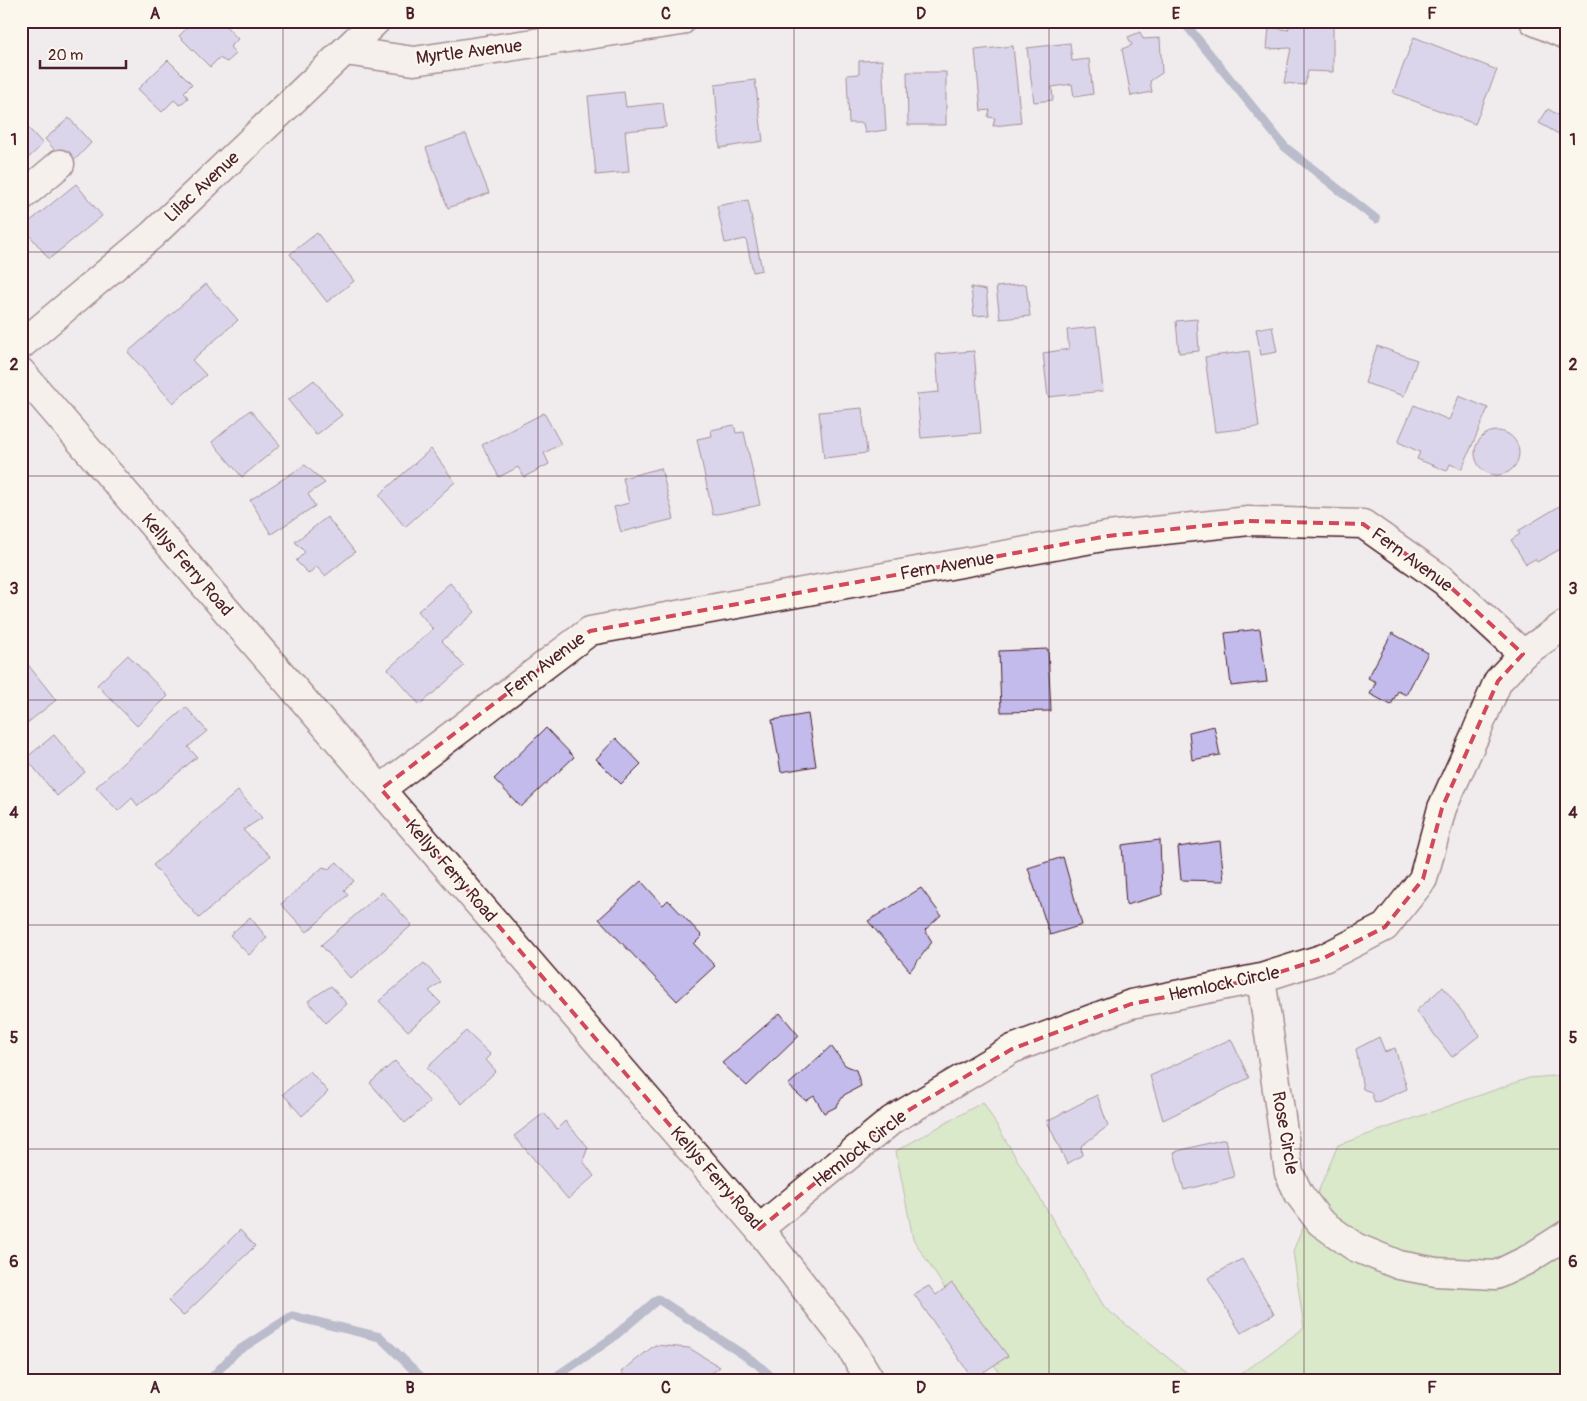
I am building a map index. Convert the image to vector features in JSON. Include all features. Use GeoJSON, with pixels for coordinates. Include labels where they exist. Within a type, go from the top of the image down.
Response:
{"type":"FeatureCollection","features":[{"type":"Feature","properties":{"kind":"street","name":"Lilac Avenue"},"geometry":{"type":"LineString","coordinates":[[21,345],[152,235],[376,21]]}},
{"type":"Feature","properties":{"kind":"street","name":"Myrtle Avenue"},"geometry":{"type":"LineString","coordinates":[[345,51],[414,61],[681,21]]}},
{"type":"Feature","properties":{"kind":"street"},"geometry":{"type":"LineString","coordinates":[[1534,21],[1566,35]]}},
{"type":"Feature","properties":{"kind":"street"},"geometry":{"type":"LineString","coordinates":[[21,197],[60,164]]}},
{"type":"Feature","properties":{"kind":"street","name":"Kellys Ferry Road"},"geometry":{"type":"LineString","coordinates":[[21,372],[760,1229],[850,1346],[870,1380]]}},
{"type":"Feature","properties":{"kind":"street","name":"Fern Avenue"},"geometry":{"type":"LineString","coordinates":[[381,790],[590,631],[1108,536],[1249,522],[1363,524],[1444,582],[1523,654]]}},
{"type":"Feature","properties":{"kind":"street","name":"Hemlock Circle"},"geometry":{"type":"LineString","coordinates":[[760,1229],[892,1120],[1012,1049],[1131,1004],[1261,978],[1324,958],[1386,927],[1423,878],[1442,808],[1498,681],[1523,654],[1566,624]]}},
{"type":"Feature","properties":{"kind":"street","name":"Rose Circle"},"geometry":{"type":"LineString","coordinates":[[1261,978],[1289,1173],[1299,1194],[1320,1222],[1355,1247],[1399,1265],[1436,1272],[1496,1275],[1527,1260],[1566,1235]]}},
{"type":"Feature","properties":{"kind":"highlighted area"},"geometry":{"type":"Polygon","coordinates":[[[1249,521],[1363,524],[1444,581],[1523,654],[1498,681],[1442,808],[1423,879],[1385,927],[1324,958],[1261,978],[1131,1004],[1012,1049],[892,1120],[759,1229],[381,789],[590,631],[1108,536],[1249,521]]]}},
{"type":"Feature","properties":{"kind":"green space"},"geometry":{"type":"Polygon","coordinates":[[[1566,1075],[1566,1380],[1233,1380],[1304,1328],[1293,1251],[1338,1145],[1529,1078],[1566,1075]]]}},
{"type":"Feature","properties":{"kind":"green space"},"geometry":{"type":"Polygon","coordinates":[[[983,1102],[1105,1308],[1196,1380],[1004,1380],[913,1239],[896,1151],[983,1102]]]}},
{"type":"Feature","properties":{"kind":"building"},"geometry":{"type":"Polygon","coordinates":[[[194,21],[221,21],[238,39],[230,47],[236,54],[227,62],[219,58],[210,67],[179,36],[194,21]]]}},
{"type":"Feature","properties":{"kind":"building"},"geometry":{"type":"Polygon","coordinates":[[[1291,21],[1305,21],[1333,26],[1333,72],[1308,71],[1305,85],[1284,83],[1291,48],[1267,49],[1269,27],[1288,30],[1291,21]]]}},
{"type":"Feature","properties":{"kind":"building"},"geometry":{"type":"Polygon","coordinates":[[[1140,32],[1143,39],[1160,38],[1162,73],[1150,81],[1152,92],[1131,96],[1122,49],[1132,45],[1128,37],[1140,32]]]}},
{"type":"Feature","properties":{"kind":"building"},"geometry":{"type":"Polygon","coordinates":[[[1414,37],[1497,70],[1475,124],[1393,93],[1414,37]]]}},
{"type":"Feature","properties":{"kind":"building"},"geometry":{"type":"Polygon","coordinates":[[[1070,43],[1072,61],[1089,59],[1093,94],[1074,97],[1072,84],[1052,87],[1053,100],[1034,102],[1027,48],[1070,43]]]}},
{"type":"Feature","properties":{"kind":"building"},"geometry":{"type":"Polygon","coordinates":[[[1013,46],[1021,123],[993,126],[995,118],[988,117],[990,110],[981,111],[975,50],[1013,46]]]}},
{"type":"Feature","properties":{"kind":"building"},"geometry":{"type":"Polygon","coordinates":[[[168,60],[192,84],[184,92],[188,98],[180,105],[174,100],[162,112],[138,89],[168,60]]]}},
{"type":"Feature","properties":{"kind":"building"},"geometry":{"type":"Polygon","coordinates":[[[882,60],[886,130],[865,133],[863,123],[849,123],[847,75],[859,74],[859,61],[882,60]]]}},
{"type":"Feature","properties":{"kind":"building"},"geometry":{"type":"Polygon","coordinates":[[[907,72],[946,72],[946,125],[908,125],[907,72]]]}},
{"type":"Feature","properties":{"kind":"building"},"geometry":{"type":"Polygon","coordinates":[[[755,80],[763,141],[720,148],[715,85],[755,80]]]}},
{"type":"Feature","properties":{"kind":"building"},"geometry":{"type":"Polygon","coordinates":[[[624,92],[626,107],[663,103],[666,127],[625,131],[629,172],[596,175],[588,96],[624,92]]]}},
{"type":"Feature","properties":{"kind":"building"},"geometry":{"type":"Polygon","coordinates":[[[1548,109],[1565,119],[1566,117],[1566,138],[1539,123],[1548,109]]]}},
{"type":"Feature","properties":{"kind":"building"},"geometry":{"type":"Polygon","coordinates":[[[69,118],[91,143],[69,166],[45,139],[69,118]]]}},
{"type":"Feature","properties":{"kind":"building"},"geometry":{"type":"Polygon","coordinates":[[[21,120],[43,144],[21,165],[21,120]]]}},
{"type":"Feature","properties":{"kind":"building"},"geometry":{"type":"Polygon","coordinates":[[[466,134],[489,193],[448,208],[426,148],[466,134]]]}},
{"type":"Feature","properties":{"kind":"building"},"geometry":{"type":"Polygon","coordinates":[[[76,184],[102,216],[49,259],[23,227],[76,184]]]}},
{"type":"Feature","properties":{"kind":"building"},"geometry":{"type":"Polygon","coordinates":[[[748,200],[762,270],[753,272],[746,239],[725,243],[717,206],[748,200]]]}},
{"type":"Feature","properties":{"kind":"building"},"geometry":{"type":"Polygon","coordinates":[[[317,233],[354,281],[327,302],[290,254],[317,233]]]}},
{"type":"Feature","properties":{"kind":"building"},"geometry":{"type":"Polygon","coordinates":[[[206,284],[238,320],[192,360],[206,375],[173,403],[128,352],[206,284]]]}},
{"type":"Feature","properties":{"kind":"building"},"geometry":{"type":"Polygon","coordinates":[[[1026,284],[1030,316],[1000,319],[996,287],[1026,284]]]}},
{"type":"Feature","properties":{"kind":"building"},"geometry":{"type":"Polygon","coordinates":[[[971,287],[986,290],[989,315],[974,316],[971,287]]]}},
{"type":"Feature","properties":{"kind":"building"},"geometry":{"type":"Polygon","coordinates":[[[1197,319],[1199,351],[1179,353],[1176,321],[1197,319]]]}},
{"type":"Feature","properties":{"kind":"building"},"geometry":{"type":"Polygon","coordinates":[[[1272,326],[1277,352],[1261,355],[1256,329],[1272,326]]]}},
{"type":"Feature","properties":{"kind":"building"},"geometry":{"type":"Polygon","coordinates":[[[1096,327],[1103,391],[1048,397],[1043,353],[1069,349],[1067,330],[1096,327]]]}},
{"type":"Feature","properties":{"kind":"building"},"geometry":{"type":"Polygon","coordinates":[[[1377,346],[1417,360],[1404,396],[1365,383],[1377,346]]]}},
{"type":"Feature","properties":{"kind":"building"},"geometry":{"type":"Polygon","coordinates":[[[974,351],[981,433],[921,438],[917,394],[939,392],[936,354],[974,351]]]}},
{"type":"Feature","properties":{"kind":"building"},"geometry":{"type":"Polygon","coordinates":[[[1249,351],[1259,427],[1215,432],[1205,357],[1249,351]]]}},
{"type":"Feature","properties":{"kind":"building"},"geometry":{"type":"Polygon","coordinates":[[[314,380],[342,415],[316,435],[288,400],[314,380]]]}},
{"type":"Feature","properties":{"kind":"building"},"geometry":{"type":"Polygon","coordinates":[[[1459,396],[1488,408],[1462,469],[1450,464],[1447,471],[1417,459],[1420,452],[1398,442],[1414,405],[1449,420],[1459,396]]]}},
{"type":"Feature","properties":{"kind":"building"},"geometry":{"type":"Polygon","coordinates":[[[862,408],[867,453],[824,458],[819,412],[862,408]]]}},
{"type":"Feature","properties":{"kind":"building"},"geometry":{"type":"Polygon","coordinates":[[[250,410],[280,445],[242,477],[212,442],[250,410]]]}},
{"type":"Feature","properties":{"kind":"building"},"geometry":{"type":"Polygon","coordinates":[[[544,413],[561,444],[544,453],[549,464],[524,477],[518,467],[499,477],[482,445],[544,413]]]}},
{"type":"Feature","properties":{"kind":"building"},"geometry":{"type":"Polygon","coordinates":[[[734,425],[736,433],[744,432],[760,505],[713,515],[697,439],[712,436],[711,430],[734,425]]]}},
{"type":"Feature","properties":{"kind":"building"},"geometry":{"type":"Polygon","coordinates":[[[1497,431],[1509,435],[1515,441],[1519,453],[1515,465],[1509,471],[1497,475],[1485,471],[1479,465],[1475,453],[1479,441],[1485,435],[1497,431]]]}},
{"type":"Feature","properties":{"kind":"building"},"geometry":{"type":"Polygon","coordinates":[[[431,449],[455,482],[405,527],[379,495],[431,449]]]}},
{"type":"Feature","properties":{"kind":"building"},"geometry":{"type":"Polygon","coordinates":[[[305,465],[325,483],[308,494],[315,506],[271,534],[250,500],[305,465]]]}},
{"type":"Feature","properties":{"kind":"building"},"geometry":{"type":"Polygon","coordinates":[[[661,468],[674,519],[621,532],[614,507],[629,503],[623,478],[661,468]]]}},
{"type":"Feature","properties":{"kind":"building"},"geometry":{"type":"Polygon","coordinates":[[[1563,504],[1566,509],[1566,546],[1537,562],[1535,559],[1526,564],[1511,540],[1520,534],[1518,531],[1563,504]]]}},
{"type":"Feature","properties":{"kind":"building"},"geometry":{"type":"Polygon","coordinates":[[[327,517],[355,552],[325,576],[316,566],[309,574],[296,561],[305,552],[295,542],[327,517]]]}},
{"type":"Feature","properties":{"kind":"building"},"geometry":{"type":"Polygon","coordinates":[[[450,583],[475,612],[442,641],[464,666],[420,705],[388,669],[433,629],[418,611],[450,583]]]}},
{"type":"Feature","properties":{"kind":"building"},"geometry":{"type":"Polygon","coordinates":[[[1260,629],[1267,682],[1231,686],[1225,633],[1260,629]]]}},
{"type":"Feature","properties":{"kind":"building"},"geometry":{"type":"Polygon","coordinates":[[[1392,633],[1428,653],[1406,695],[1398,691],[1391,705],[1370,694],[1376,682],[1368,678],[1392,633]]]}},
{"type":"Feature","properties":{"kind":"building"},"geometry":{"type":"Polygon","coordinates":[[[1048,649],[1051,711],[1001,712],[999,651],[1048,649]]]}},
{"type":"Feature","properties":{"kind":"building"},"geometry":{"type":"Polygon","coordinates":[[[128,655],[168,696],[137,726],[97,685],[128,655]]]}},
{"type":"Feature","properties":{"kind":"building"},"geometry":{"type":"Polygon","coordinates":[[[21,656],[56,700],[21,728],[21,656]]]}},
{"type":"Feature","properties":{"kind":"building"},"geometry":{"type":"Polygon","coordinates":[[[186,707],[207,731],[188,747],[197,757],[138,806],[132,798],[118,811],[96,787],[186,707]]]}},
{"type":"Feature","properties":{"kind":"building"},"geometry":{"type":"Polygon","coordinates":[[[808,714],[816,766],[781,772],[772,720],[808,714]]]}},
{"type":"Feature","properties":{"kind":"building"},"geometry":{"type":"Polygon","coordinates":[[[1214,726],[1220,755],[1192,760],[1189,732],[1214,726]]]}},
{"type":"Feature","properties":{"kind":"building"},"geometry":{"type":"Polygon","coordinates":[[[546,728],[574,757],[521,807],[494,779],[546,728]]]}},
{"type":"Feature","properties":{"kind":"building"},"geometry":{"type":"Polygon","coordinates":[[[54,735],[85,772],[57,796],[26,758],[54,735]]]}},
{"type":"Feature","properties":{"kind":"building"},"geometry":{"type":"Polygon","coordinates":[[[616,738],[641,764],[621,784],[596,759],[616,738]]]}},
{"type":"Feature","properties":{"kind":"building"},"geometry":{"type":"Polygon","coordinates":[[[238,791],[262,818],[243,830],[270,856],[199,918],[153,865],[238,791]]]}},
{"type":"Feature","properties":{"kind":"building"},"geometry":{"type":"Polygon","coordinates":[[[1160,840],[1162,895],[1126,905],[1122,845],[1160,840]]]}},
{"type":"Feature","properties":{"kind":"building"},"geometry":{"type":"Polygon","coordinates":[[[1220,841],[1224,881],[1181,880],[1178,847],[1220,841]]]}},
{"type":"Feature","properties":{"kind":"building"},"geometry":{"type":"Polygon","coordinates":[[[1063,857],[1082,925],[1050,935],[1028,868],[1063,857]]]}},
{"type":"Feature","properties":{"kind":"building"},"geometry":{"type":"Polygon","coordinates":[[[337,862],[354,881],[344,890],[348,895],[307,932],[281,904],[323,867],[329,869],[337,862]]]}},
{"type":"Feature","properties":{"kind":"building"},"geometry":{"type":"Polygon","coordinates":[[[641,881],[663,905],[668,900],[702,936],[694,944],[715,966],[677,1001],[599,919],[641,881]]]}},
{"type":"Feature","properties":{"kind":"building"},"geometry":{"type":"Polygon","coordinates":[[[921,888],[941,915],[925,930],[932,942],[910,971],[868,921],[921,888]]]}},
{"type":"Feature","properties":{"kind":"building"},"geometry":{"type":"Polygon","coordinates":[[[382,892],[412,925],[351,979],[321,945],[382,892]]]}},
{"type":"Feature","properties":{"kind":"building"},"geometry":{"type":"Polygon","coordinates":[[[250,917],[267,938],[249,955],[230,935],[250,917]]]}},
{"type":"Feature","properties":{"kind":"building"},"geometry":{"type":"Polygon","coordinates":[[[424,963],[441,982],[429,991],[441,1003],[408,1031],[379,1001],[424,963]]]}},
{"type":"Feature","properties":{"kind":"building"},"geometry":{"type":"Polygon","coordinates":[[[331,986],[347,1004],[326,1023],[308,1001],[331,986]]]}},
{"type":"Feature","properties":{"kind":"building"},"geometry":{"type":"Polygon","coordinates":[[[1443,987],[1480,1035],[1452,1057],[1416,1011],[1443,987]]]}},
{"type":"Feature","properties":{"kind":"building"},"geometry":{"type":"Polygon","coordinates":[[[780,1013],[799,1036],[747,1086],[722,1063],[780,1013]]]}},
{"type":"Feature","properties":{"kind":"building"},"geometry":{"type":"Polygon","coordinates":[[[466,1031],[491,1055],[486,1060],[496,1071],[462,1104],[427,1068],[466,1031]]]}},
{"type":"Feature","properties":{"kind":"building"},"geometry":{"type":"Polygon","coordinates":[[[1379,1037],[1385,1052],[1395,1048],[1407,1089],[1375,1103],[1371,1092],[1363,1089],[1356,1049],[1379,1037]]]}},
{"type":"Feature","properties":{"kind":"building"},"geometry":{"type":"Polygon","coordinates":[[[1231,1039],[1249,1078],[1163,1120],[1150,1076],[1231,1039]]]}},
{"type":"Feature","properties":{"kind":"building"},"geometry":{"type":"Polygon","coordinates":[[[831,1046],[845,1065],[856,1070],[861,1086],[844,1095],[836,1107],[824,1113],[814,1096],[806,1101],[788,1085],[831,1046]]]}},
{"type":"Feature","properties":{"kind":"building"},"geometry":{"type":"Polygon","coordinates":[[[395,1061],[430,1102],[405,1123],[370,1083],[395,1061]]]}},
{"type":"Feature","properties":{"kind":"building"},"geometry":{"type":"Polygon","coordinates":[[[310,1071],[328,1092],[302,1116],[283,1094],[310,1071]]]}},
{"type":"Feature","properties":{"kind":"building"},"geometry":{"type":"Polygon","coordinates":[[[1097,1095],[1108,1126],[1081,1146],[1082,1155],[1067,1164],[1047,1121],[1097,1095]]]}},
{"type":"Feature","properties":{"kind":"building"},"geometry":{"type":"Polygon","coordinates":[[[544,1113],[557,1129],[565,1121],[588,1147],[583,1161],[594,1176],[568,1199],[514,1136],[544,1113]]]}},
{"type":"Feature","properties":{"kind":"building"},"geometry":{"type":"Polygon","coordinates":[[[1225,1139],[1234,1177],[1184,1190],[1174,1152],[1225,1139]]]}},
{"type":"Feature","properties":{"kind":"building"},"geometry":{"type":"Polygon","coordinates":[[[240,1230],[255,1246],[183,1316],[168,1301],[240,1230]]]}},
{"type":"Feature","properties":{"kind":"building"},"geometry":{"type":"Polygon","coordinates":[[[1242,1259],[1274,1314],[1241,1333],[1208,1278],[1242,1259]]]}},
{"type":"Feature","properties":{"kind":"building"},"geometry":{"type":"Polygon","coordinates":[[[952,1283],[1008,1356],[973,1379],[914,1294],[929,1286],[936,1295],[952,1283]]]}},
{"type":"Feature","properties":{"kind":"building"},"geometry":{"type":"Polygon","coordinates":[[[655,1345],[689,1348],[720,1367],[702,1380],[629,1380],[621,1372],[655,1345]]]}},
{"type":"Feature","properties":{"kind":"waterway"},"geometry":{"type":"LineString","coordinates":[[1183,21],[1285,147],[1376,219]]}},
{"type":"Feature","properties":{"kind":"waterway"},"geometry":{"type":"LineString","coordinates":[[551,1380],[611,1339],[658,1299],[756,1363],[775,1380]]}},
{"type":"Feature","properties":{"kind":"waterway"},"geometry":{"type":"LineString","coordinates":[[209,1380],[236,1352],[292,1316],[380,1337],[424,1380]]}}]}
